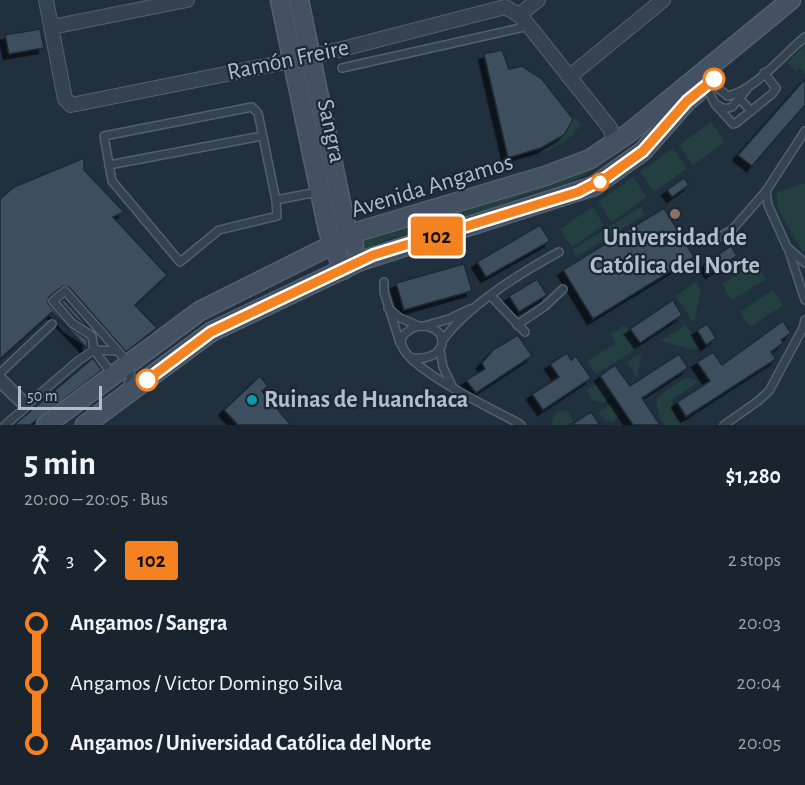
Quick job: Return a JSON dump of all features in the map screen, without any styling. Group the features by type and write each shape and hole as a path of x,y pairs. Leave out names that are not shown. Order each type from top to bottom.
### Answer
{"main road":[{"name":"Sangra","path":"280,0 328,231 343,270"},
{"name":"Sangra","path":"299,0 345,222 360,261"},
{"name":"Avenida Angamos","path":"46,425 113,375 123,357 200,311 360,231 545,176 590,159 615,144 710,69 791,0"},
{"name":"Avenida Angamos","path":"85,425 211,332 360,261 578,192 607,177 643,151 687,101 805,2"},
{"path":"607,177 615,144"}],"street":[{"path":"46,0 52,27 187,0"},
{"path":"519,15 538,0"},
{"path":"569,77 663,0"},
{"path":"505,4 529,26 610,128 615,144"},
{"name":"Ramón Freire","path":"52,27 64,99 68,104 74,104 311,57 505,4"}],"lane":[{"path":"342,68 529,26"},
{"path":"715,104 728,109 805,37"},
{"path":"710,83 715,104 733,124 776,88 764,73"},
{"path":"710,83 728,96 749,87"},
{"path":"740,99 751,111"},
{"path":"252,106 258,113 276,200 277,216 219,230 180,262 112,181 109,165 104,136 252,106"},
{"path":"713,240 732,230 754,207 805,131"},
{"path":"109,165 262,136"},
{"path":"276,200 319,191"},
{"path":"766,191 768,205 787,247 805,300"},
{"path":"754,207 763,200 768,205"},
{"path":"787,247 805,263"},
{"path":"453,388 443,367 440,350 442,341 454,326 480,304 521,273 559,252"},
{"path":"384,282 388,308 406,354 420,368 479,404 521,425"},
{"path":"517,325 545,306 563,290"},
{"path":"113,375 94,350 92,336 72,323 53,301 65,291 123,357 132,375 124,396"},
{"path":"491,296 525,332"},
{"path":"401,345 407,331 449,319 480,304"},
{"path":"388,308 400,318 437,333 442,341"},
{"path":"52,324 0,374 28,404 94,350 123,357"},
{"path":"724,425 769,391 804,325"},
{"path":"412,358 428,358 440,350"},
{"path":"0,384 25,408 5,425"}],"green space":[{"path":"805,45 805,74 799,68 796,72 787,62"},
{"path":"573,116 581,125 564,142 543,152 542,143 567,126"},
{"path":"711,122 725,142 693,165 679,145"},
{"path":"673,148 687,168 654,192 640,172"},
{"path":"604,157 600,165 580,178 516,198 487,212 409,233 364,250 361,249 361,238"},
{"path":"633,177 647,197 612,222 598,202"},
{"path":"805,183 805,250 802,251 778,209 777,192"},
{"path":"592,207 604,225 572,247 560,229"},
{"path":"641,207 645,215 576,257 573,249"},
{"path":"755,263 766,279 732,300 722,284"},
{"path":"696,282 701,289 694,323 676,296"},
{"path":"773,290 783,305 750,327 740,312"},
{"path":"625,325 639,347 596,374 587,361 616,343 611,334"},
{"path":"686,325 700,347 694,350 660,341"},
{"path":"642,353 637,378 627,362"},
{"path":"686,377 699,381 673,399 671,408 677,419 684,422 683,425 665,425 658,411 658,397"},
{"path":"603,379 614,395 603,403 594,401 587,390"},
{"path":"612,404 621,415 613,422 605,420 598,413"},
{"path":"561,410 567,411 574,421 568,425 551,425 553,417"}],"building":[{"path":"40,29 44,48 9,54 5,35"},
{"path":"502,50 509,69 522,66 542,79 573,119 564,135 541,148 508,158 484,54"},
{"path":"805,79 805,105 752,166 738,155"},
{"path":"84,158 84,170 124,212 113,217 167,275 135,305 157,328 126,352 69,287 63,286 49,297 48,303 68,327 87,339 88,347 52,312 0,359 0,199 14,187"},
{"path":"684,178 689,185 672,197 667,190"},
{"path":"664,208 694,257 593,319 563,270"},
{"path":"540,225 550,241 486,277 477,262"},
{"path":"731,246 737,256 711,273 704,264"},
{"path":"464,264 472,291 404,310 396,283"},
{"path":"537,279 547,295 519,312 509,296"},
{"path":"64,299 90,328 76,319 61,302"},
{"path":"673,300 682,315 640,343 630,329"},
{"path":"783,321 791,333 781,340 783,343 771,352 776,359 686,417 677,402 710,381 697,362 713,352 722,365"},
{"path":"707,324 716,338 706,345 697,330"},
{"path":"518,335 532,356 476,393 466,380 485,369 482,363 493,350"},
{"path":"567,353 571,360 576,356 591,378 543,410 532,394 559,377 550,364"},
{"path":"679,354 688,368 642,398 660,425 633,425 600,376 615,365 630,386"},
{"path":"93,358 102,370 30,425 14,425"},
{"name":"Ruinas de Huanchaca","path":"260,376 268,386 262,391 291,425 238,425 224,410"},
{"path":"591,412 600,425 571,425"}],"bus line":[{"name":"102","path":"147,380 211,332 373,255 594,186 643,151 687,101 714,79"}],"place":[{"name":"Universidad de Católica del Norte","path":"675,214"},
{"name":"Ruinas de Huanchaca","path":"252,400"}]}
